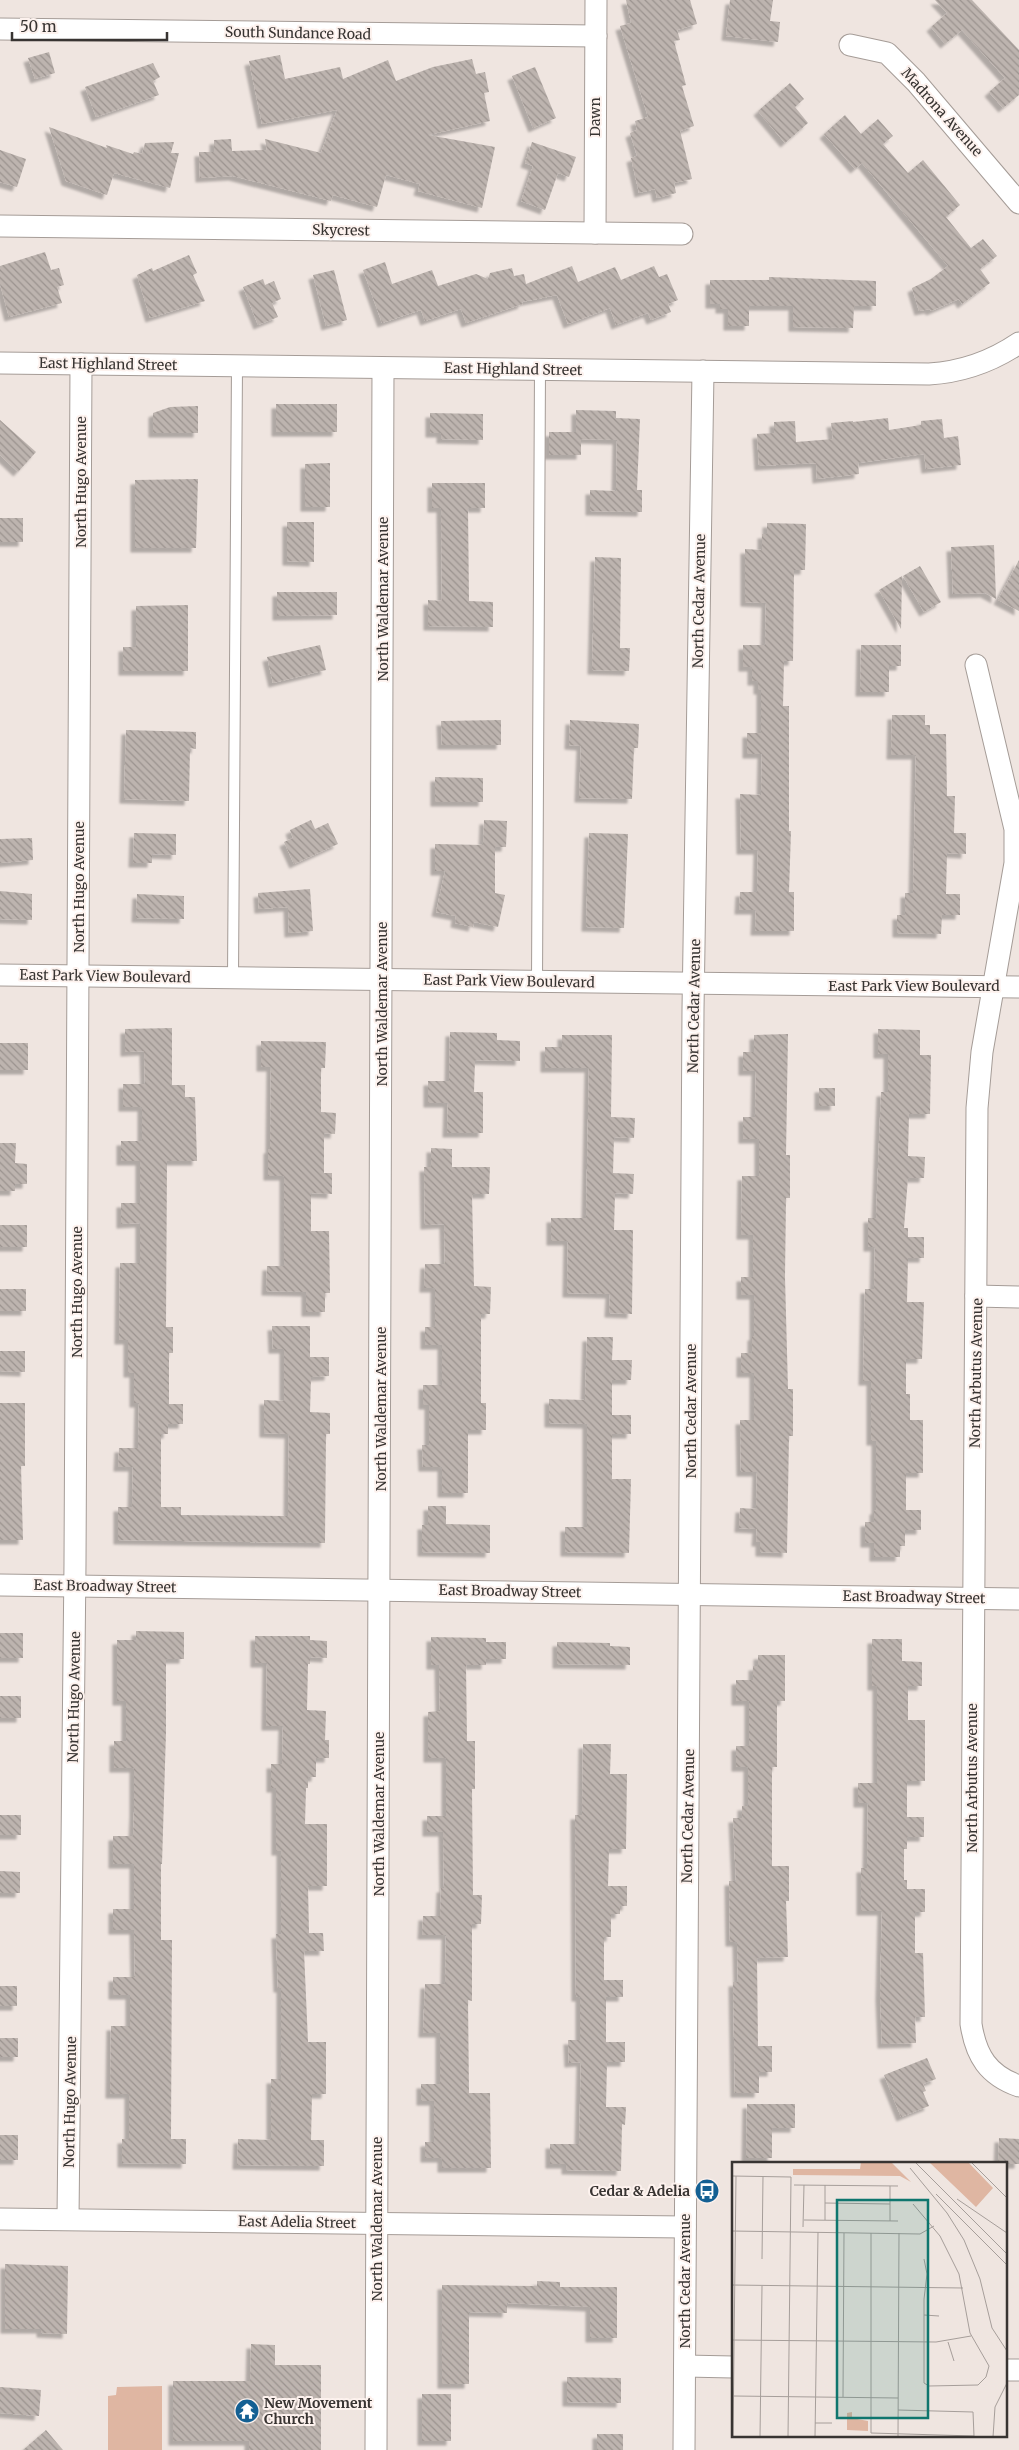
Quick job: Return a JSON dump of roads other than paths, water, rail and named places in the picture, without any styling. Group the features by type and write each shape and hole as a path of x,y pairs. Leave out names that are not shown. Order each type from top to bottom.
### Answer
{"street":[{"name":"Dawn","path":"595,233 596,0"},
{"name":"South Sundance Road","path":"0,29 596,36"},
{"name":"Madrona Avenue","path":"850,45 887,53 916,82 1019,203"},
{"name":"Skycrest","path":"0,226 682,234"},
{"name":"East Highland Street","path":"0,363 929,374 954,372 982,363 1019,343"},
{"name":"North Hugo Avenue","path":"68,2219 75,1586 81,364"},
{"name":"North Waldemar Avenue","path":"376,2450 383,368"},
{"name":"North Cedar Avenue","path":"684,2450 694,984 703,371"},
{"name":"North Arbutus Avenue","path":"976,665 1016,829 1015,863 982,1052 978,1108 971,2024 978,2054 1010,2083"},
{"name":"East Park View Boulevard","path":"0,975 1019,987"},
{"path":"976,1296 1019,1297"},
{"name":"East Broadway Street","path":"0,1585 1019,1599"},
{"name":"East Adelia Street","path":"0,2218 685,2227"},
{"path":"685,2366 732,2367"},
{"path":"1006,2370 1019,2370"}],"lane":[{"path":"233,978 237,366"},
{"path":"537,982 540,369"}],"place":[{"name":"Cedar & Adelia","path":"707,2191"},
{"name":"New Movement Church","path":"247,2411"}]}
